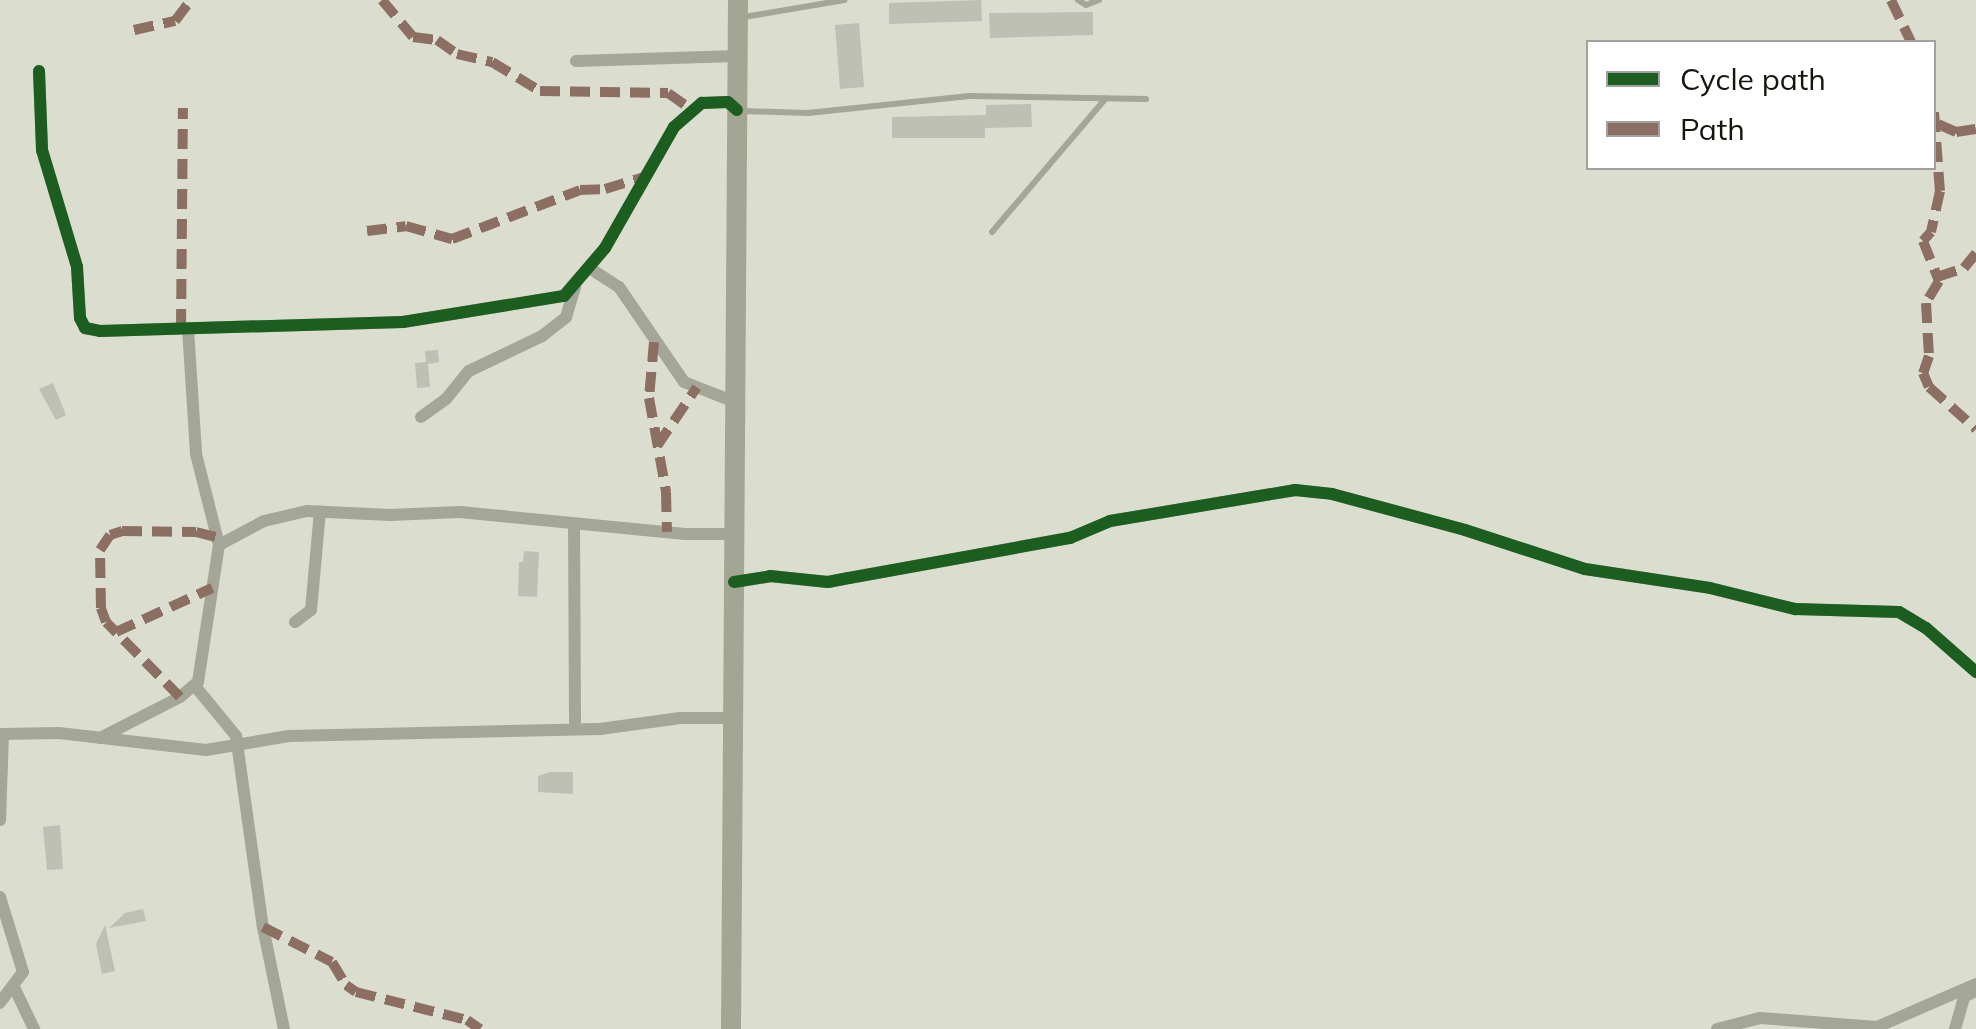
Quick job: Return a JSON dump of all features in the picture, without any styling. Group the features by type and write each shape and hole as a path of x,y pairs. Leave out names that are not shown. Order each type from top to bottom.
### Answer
{"main road":[{"path":"731,1029 738,9"}],"street":[{"path":"576,61 737,56"},
{"path":"39,71 42,150 76,267 82,324 100,331 403,322 548,300 575,287"},
{"path":"421,417 446,399 469,370 542,336 566,317 575,287 591,268 674,127 702,103 728,102 737,111"},
{"path":"591,268 619,287 684,382 735,402"},
{"path":"100,738 194,686 200,676 218,546 196,454 188,329"},
{"path":"734,582 770,576 828,582 1070,538 1102,523 1296,490 1332,494 1447,525 1585,570 1710,588 1794,609 1899,612 1926,628 1976,672"},
{"path":"218,546 264,520 291,512 320,511 390,516 460,512 685,534 734,534"},
{"path":"296,622 311,610 320,511"},
{"path":"574,524 575,727"},
{"path":"194,686 229,726 238,744 263,927 284,1029"},
{"path":"0,820 2,734 59,733 206,750 289,736 733,718"},
{"path":"0,897 22,972 0,1003"},
{"path":"14,987 34,1029"},
{"path":"1716,1029 1760,1018 1876,1026 1976,987"},
{"path":"1955,1029 1964,997 1976,987"}],"lane":[{"path":"738,9 845,0"},
{"path":"1078,0 1086,5 1099,0"},
{"path":"737,111 808,112 969,96 1146,99"},
{"path":"992,232 1105,98"}],"building":[{"path":"981,0 982,21 889,24 889,3"},
{"path":"1093,12 1093,35 990,38 989,13"},
{"path":"859,23 864,87 840,89 835,25"},
{"path":"1031,104 1032,127 985,128 985,138 892,138 892,117 986,115 986,105"},
{"path":"438,350 439,362 428,364 430,387 417,388 415,363 426,362 425,351"},
{"path":"53,383 66,415 56,420 39,389"},
{"path":"524,551 539,552 537,597 518,596 519,562 523,562"},
{"path":"573,772 573,794 538,792 538,776"},
{"path":"60,825 63,869 47,870 43,827"},
{"path":"143,909 146,921 109,928 125,913"},
{"path":"105,925 115,971 102,974 96,944"}],"marked path":[{"path":"134,30 175,21 191,0"},
{"path":"382,0 413,37 437,40 457,54 492,62 540,91 668,93 691,109"},
{"path":"1891,0 1910,40"},
{"path":"181,329 183,108"},
{"path":"1938,124 1956,132 1976,129"},
{"path":"1936,138 1940,191 1931,232 1923,241 1939,281 1926,303 1929,356 1923,373 1929,387 1976,429"},
{"path":"367,231 406,226 452,239 580,190 605,189 644,177"},
{"path":"1937,277 1964,268 1976,253"},
{"path":"654,342 649,398 666,492 667,532"},
{"path":"657,446 697,387"},
{"path":"180,697 106,622 101,608 100,550 110,535 122,531 196,532 216,537"},
{"path":"116,632 212,588"},
{"path":"263,927 332,962 346,985 356,992 467,1020 480,1029"}],"cycle path":[{"path":"39,71 42,150 77,267 80,318 85,328 100,331 403,322 564,296 605,248 674,127 702,103 728,102 737,110"},
{"path":"734,582 770,576 828,582 1070,538 1110,521 1295,490 1332,494 1465,530 1585,569 1710,588 1795,609 1899,612 1926,628 1976,672"}]}
